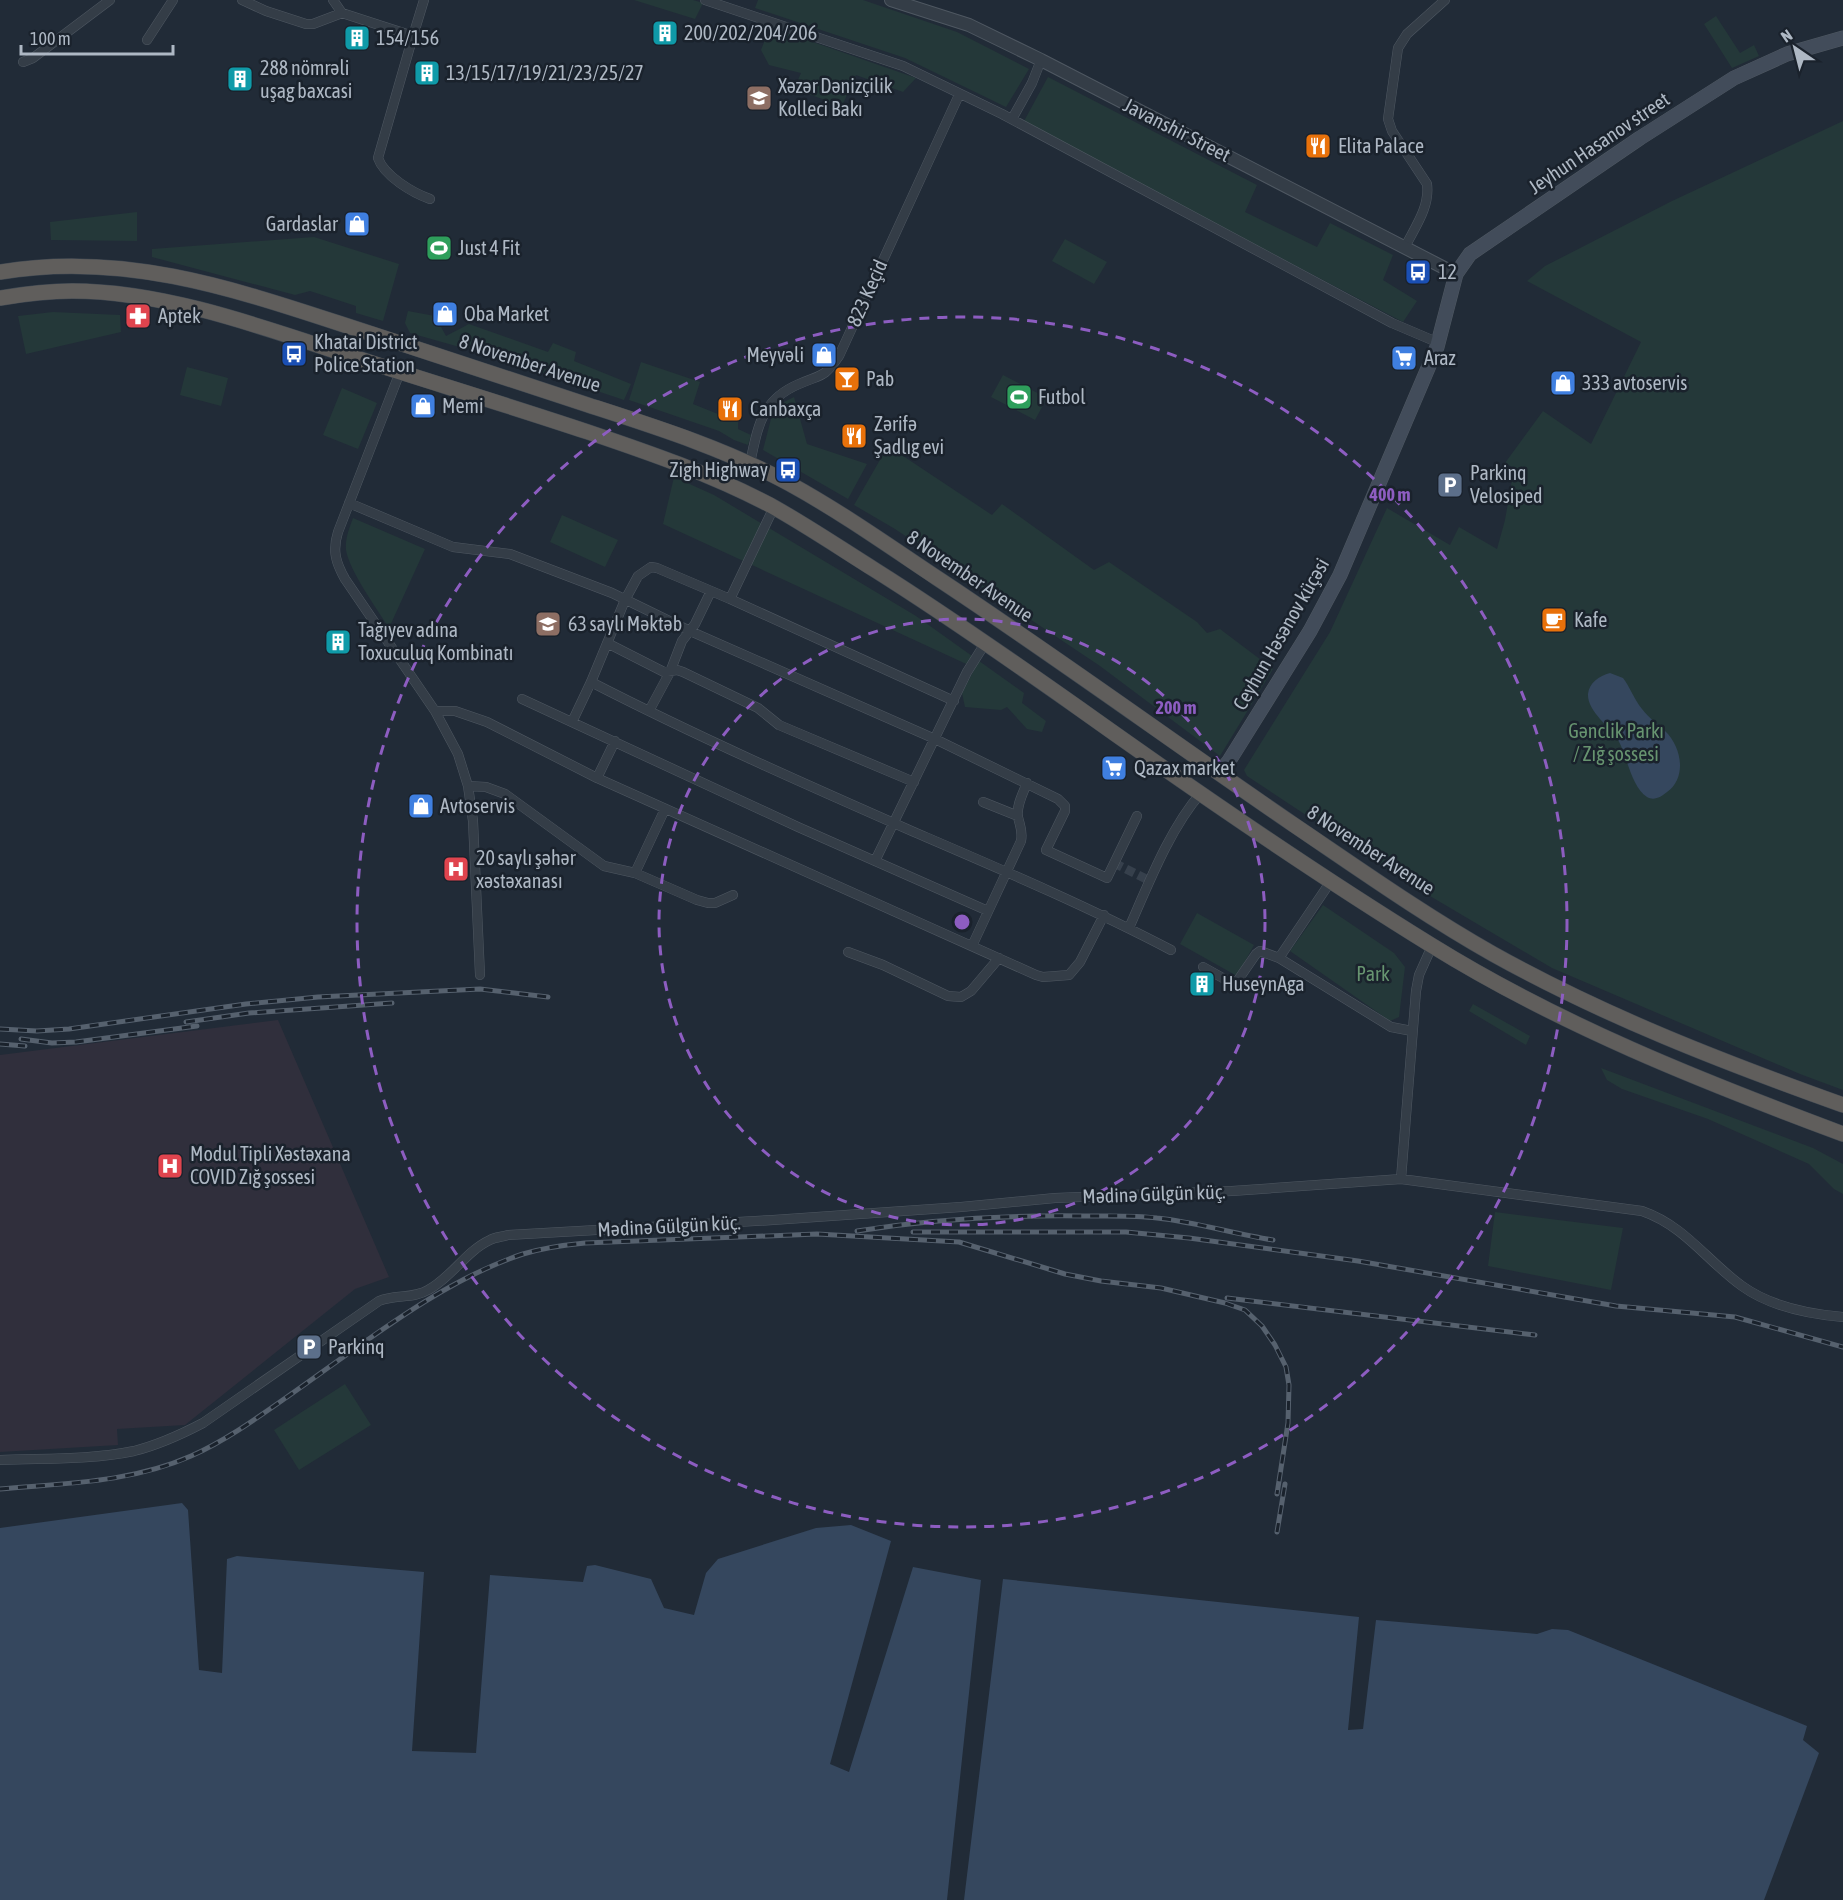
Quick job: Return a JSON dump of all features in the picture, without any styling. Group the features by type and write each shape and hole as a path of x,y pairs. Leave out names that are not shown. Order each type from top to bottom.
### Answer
{"highway":[{"name":"8 November Avenue","path":"0,272 58,265 102,266 135,269 201,282 399,343 647,424 750,463 789,483 854,523 989,613 1346,861 1445,924 1538,978 1614,1015 1765,1077 1843,1105"},
{"path":"0,298 70,291 127,295 198,310 251,324 694,469 774,507 819,534 986,642 1201,793 1432,946 1524,998 1602,1038 1843,1134"},
{"path":"1201,793 1219,773"}],"main road":[{"name":"Jeyhun Hasanov street","path":"1438,344 1456,274 1470,254 1492,237 1713,91 1768,61 1803,48 1843,38"},
{"name":"Ceyhun Həsənov küçəsi","path":"1219,773 1290,664 1329,598 1438,344"}],"street":[{"path":"23,62 33,58 110,0"},
{"path":"147,39 173,0"},
{"path":"242,0 259,3 266,11 306,24 314,24 342,13"},
{"path":"333,0 342,13 413,36"},
{"path":"424,0 378,158 384,168 411,192 430,199"},
{"path":"705,0 903,66 1012,119 1392,323 1438,344"},
{"name":"Javanshir Street","path":"891,0 969,25 1456,274"},
{"path":"1405,248 1426,205 1428,194 1427,184 1389,124 1398,48 1407,34 1445,0"},
{"path":"1012,119 1032,84 1041,60"},
{"name":"823 Keçid","path":"750,463 759,423 771,402 796,385 823,376 839,356 959,94"},
{"path":"400,372 349,503 335,543 335,557 339,568 435,711 458,754 468,786 473,821 480,975"},
{"path":"349,503 453,547 510,554 626,600 690,631 935,739 1027,783 1058,799 1065,806 1065,811 1046,850 1107,878 1137,816"},
{"path":"730,598 774,507"},
{"path":"572,722 638,576 651,567 730,598 954,700"},
{"path":"649,711 670,672 682,641 695,624 711,591"},
{"path":"875,861 967,672 986,642"},
{"path":"607,643 663,672 683,672 758,708 779,725 914,782"},
{"path":"591,682 649,711 894,823 1104,915 1171,950"},
{"path":"522,699 787,822 988,911"},
{"path":"435,711 469,714 597,778 1043,977 1069,975 1080,962 1104,915"},
{"path":"597,778 615,741"},
{"path":"972,946 1023,832 1018,808 1027,783"},
{"path":"468,786 493,788 505,794 594,861 608,868 635,873 708,903 715,903 733,895"},
{"path":"1130,928 1150,881 1179,824 1201,793"},
{"path":"983,802 1018,816"},
{"path":"635,873 665,808"},
{"path":"1279,958 1331,881"},
{"path":"1401,1179 1412,1031 1419,975 1432,946"},
{"path":"1203,968 1230,982 1235,982 1239,980 1260,951 1279,958 1390,1027 1412,1031"},
{"path":"848,952 883,965 948,996 961,997 972,991 999,958"},
{"name":"Mədinə Gülgün küç.","path":"0,1460 106,1455 136,1450 186,1432 211,1418 379,1301 403,1295 417,1295 430,1289 483,1244 508,1235 808,1218 1055,1198 1232,1191 1401,1179 1642,1211 1662,1218 1680,1231 1742,1286 1760,1297 1796,1310 1843,1317"}],"shaded area":[{"name":"Modul Tipli Xəstəxana COVID Zığ şossesi","path":"278,1020 389,1277 355,1289 185,1425 117,1429 118,1445 0,1452 0,1055"}],"green space":[{"path":"634,0 693,0 703,3 695,19"},
{"path":"758,0 863,0 957,32 1029,69 1006,107 905,58 755,8"},
{"path":"1716,16 1740,53 1754,45 1759,56 1732,68 1704,24"},
{"path":"770,27 916,78 903,92 856,75 842,106 794,89 801,73 769,65 761,50"},
{"path":"1048,77 1257,185 1245,212 1317,247 1330,223 1393,255 1383,280 1417,301 1403,322 1023,123"},
{"name":"Gənclik Parkı / Zığ şossesi","path":"1843,121 1843,1090 1800,1074 1552,968 1413,886 1247,776 1244,770 1330,632 1387,508 1450,545 1459,527 1497,549 1505,520 1514,468 1505,463 1543,411 1591,444 1641,342 1527,281 1545,266 1672,201"},
{"path":"137,212 137,241 51,240 50,222"},
{"path":"314,237 399,264 383,321 356,313 356,306 310,291 295,295 152,257 152,249"},
{"path":"1065,239 1107,262 1094,284 1052,261"},
{"path":"408,311 435,316 446,336 469,324 548,352 553,343 576,352 574,361 631,384 624,400 474,350 410,333 405,323"},
{"path":"53,312 120,315 121,332 26,354 18,316"},
{"path":"641,362 700,382 693,404 738,422 738,429 751,435 748,445 719,431 629,400"},
{"path":"187,367 228,378 221,406 180,395"},
{"name":"Futbol","path":"1003,375 1047,398 1035,420 991,397"},
{"path":"342,388 377,403 358,449 323,435"},
{"path":"794,397 807,444 867,464 848,499 763,450 774,407"},
{"path":"888,446 992,515 1002,504 1094,570 1109,562 1197,622 1207,633 1220,629 1273,669 1220,756 1100,666 895,529 854,505"},
{"path":"674,477 714,495 916,616 1024,693 1022,703 1046,721 1042,732 1027,729 1007,707 1001,710 965,707 962,693 975,668 663,524"},
{"path":"562,515 618,540 605,567 550,542"},
{"path":"353,518 425,549 389,628 364,589 348,558 346,542"},
{"name":"Park","path":"1323,905 1394,953 1405,967 1399,1017 1390,1021 1290,951"},
{"path":"1197,913 1254,945 1237,976 1180,944"},
{"path":"1473,1004 1530,1036 1526,1045 1469,1011"},
{"path":"1601,1068 1813,1148 1843,1164 1843,1194 1834,1189 1809,1164 1708,1119 1622,1089 1607,1080"},
{"path":"1495,1212 1623,1228 1611,1290 1488,1266"},
{"path":"345,1384 371,1425 299,1470 274,1430"}],"water":[{"path":"1610,673 1623,678 1642,709 1665,731 1675,745 1680,762 1678,779 1665,794 1657,798 1647,797 1637,786 1618,740 1591,707 1588,694 1592,683"},
{"path":"182,1503 188,1510 199,1670 222,1673 227,1559 237,1556 424,1572 412,1751 476,1753 490,1575 583,1582 587,1566 595,1565 651,1579 664,1608 694,1615 706,1573 718,1559 816,1528 851,1525 891,1541 830,1764 849,1772 913,1567 981,1580 947,1900 0,1900 0,1528"},
{"path":"1003,1579 1359,1617 1348,1730 1363,1729 1376,1620 1537,1634 1552,1629 1568,1630 1807,1726 1803,1740 1819,1753 1764,1900 964,1900"}],"tunnel":[{"path":"1114,863 1150,881"}],"railway":[{"path":"0,1029 37,1031 69,1029 246,1004 318,997 480,989 548,997"},
{"path":"186,1022 249,1013 392,1003"},
{"path":"21,1039 52,1043 76,1042 197,1026"},
{"path":"0,1044 25,1046"},
{"path":"857,1231 913,1223 970,1219 1027,1216 1130,1216 1172,1220 1273,1240"},
{"path":"913,1232 1126,1232 1189,1238 1358,1261 1616,1306 1735,1317 1843,1347"},
{"path":"0,1489 121,1477 145,1472 191,1456 252,1421 371,1337 431,1298 492,1266 523,1254 585,1243 817,1234 959,1242 1065,1274 1161,1288 1245,1310 1262,1326 1286,1367 1289,1385 1288,1423 1277,1494"},
{"path":"1227,1298 1535,1335"},
{"path":"1277,1532 1285,1484"}],"place":[{"name":"200/202/204/206","path":"665,33"},
{"name":"154/156","path":"357,38"},
{"name":"13/15/17/19/21/23/25/27","path":"427,73"},
{"name":"288 nömrəli uşag baxcasi","path":"240,79"},
{"name":"Xəzər Dənizçilik Kolleci Bakı","path":"759,98"},
{"name":"Elita Palace","path":"1318,146"},
{"name":"Gardaslar","path":"357,224"},
{"name":"Just 4 Fit","path":"439,248"},
{"name":"12","path":"1418,272"},
{"name":"Oba Market","path":"445,314"},
{"name":"Aptek","path":"138,316"},
{"name":"Khatai District Police Station","path":"294,354"},
{"name":"Meyvəli","path":"824,355"},
{"name":"Araz","path":"1404,358"},
{"name":"Pab","path":"847,379"},
{"name":"333 avtoservis","path":"1563,383"},
{"name":"Futbol","path":"1019,397"},
{"name":"Memi","path":"423,406"},
{"name":"Canbaxça","path":"730,409"},
{"name":"Zərifə Şadlıg evi","path":"854,436"},
{"name":"Zigh Highway","path":"788,470"},
{"name":"Parkinq Velosiped","path":"1450,485"},
{"name":"Kafe","path":"1554,620"},
{"name":"63 saylı Məktəb","path":"548,624"},
{"name":"Tağıyev adına Toxuculuq Kombinatı","path":"338,642"},
{"name":"Qazax market","path":"1114,768"},
{"name":"Avtoservis","path":"421,806"},
{"name":"20 saylı şəhər xəstəxanası","path":"456,869"},
{"name":"HuseynAga","path":"1202,984"},
{"name":"Modul Tipli Xəstəxana COVID Zığ şossesi","path":"170,1166"},
{"name":"Parkinq","path":"309,1347"}]}
